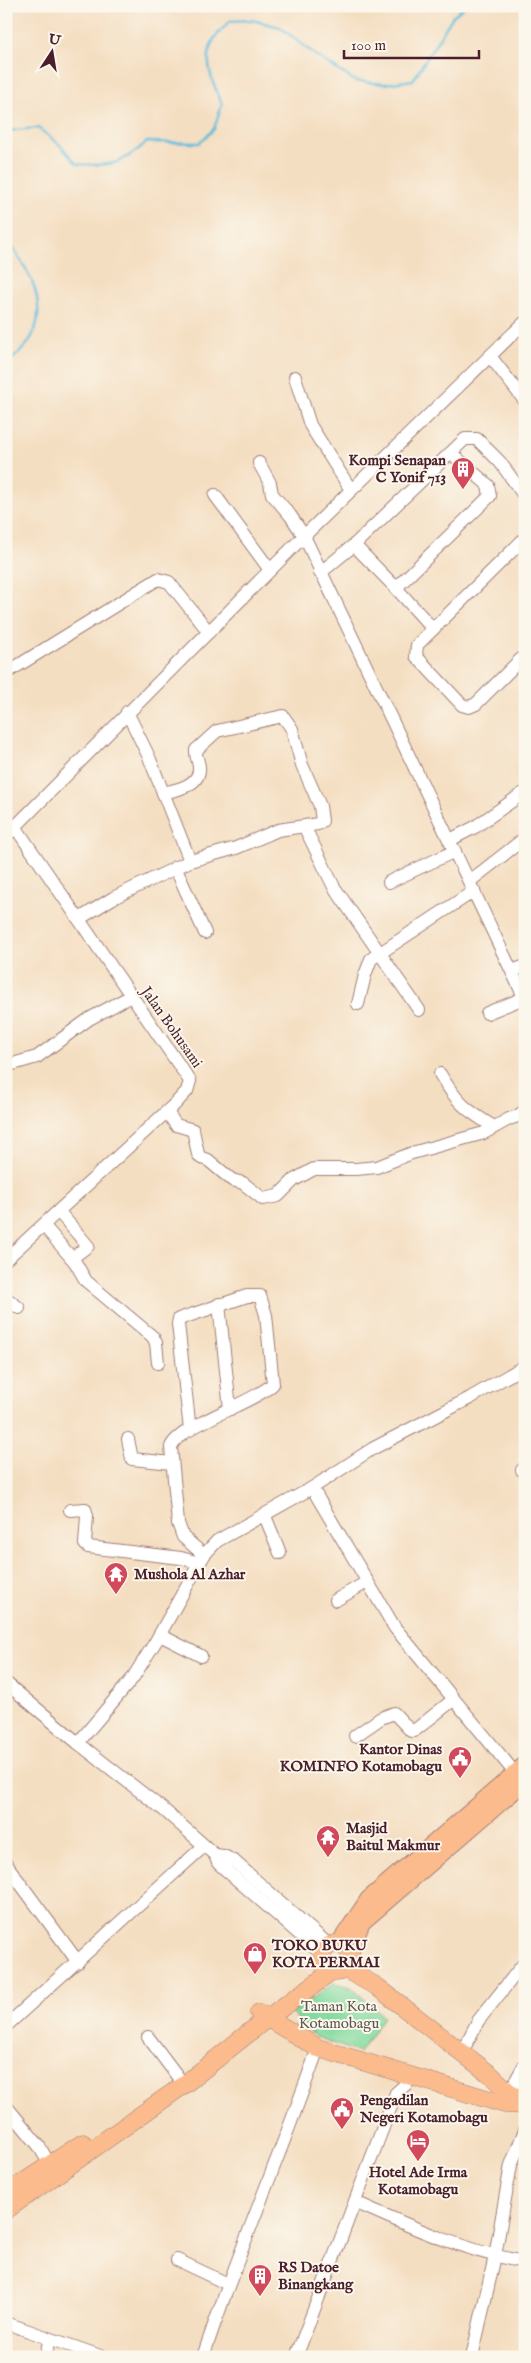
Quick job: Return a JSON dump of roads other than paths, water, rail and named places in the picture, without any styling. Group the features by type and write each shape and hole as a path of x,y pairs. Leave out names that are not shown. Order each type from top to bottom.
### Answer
{"highway":[{"path":"6,2194 178,2077 262,2016 335,1958 376,1986 461,2054 492,2076 518,2100"},
{"path":"262,2016 318,2048 504,2104 518,2100"},
{"path":"6,2210 184,2084 262,2016"},
{"path":"478,2095 492,2076"}],"main road":[{"path":"335,1958 368,1898 521,1773"}],"street":[{"path":"11,832 127,712 304,536 525,322"},
{"path":"490,356 525,401"},
{"path":"295,377 310,425 351,490"},
{"path":"320,573 354,546 452,454 465,439 477,439 500,462 525,497"},
{"path":"396,588 490,496 488,485 452,454"},
{"path":"259,463 270,483 272,494 290,515 304,536 524,998 487,1013"},
{"path":"215,495 270,570"},
{"path":"525,538 417,645 416,656 462,705 469,707 476,704 525,655"},
{"path":"354,546 433,629"},
{"path":"6,673 158,579 169,582 209,632"},
{"path":"127,712 163,793 190,861"},
{"path":"79,919 113,898 175,867 236,848 278,830 320,824 322,815 302,765 292,729 283,716 217,731 196,750 196,757 200,767 197,778 188,785 163,793"},
{"path":"389,882 452,846 475,827 522,794"},
{"path":"304,826 334,887 419,1010"},
{"name":"Jalan Bohusami","path":"6,1259 168,1112 187,1091 190,1081 79,919 11,832"},
{"path":"358,1004 368,966 372,959 472,886 525,838"},
{"path":"175,867 205,933"},
{"path":"512,971 525,966"},
{"path":"6,1066 37,1057 89,1019 131,996"},
{"path":"440,1074 454,1098 473,1114 494,1127"},
{"path":"168,1112 176,1125 193,1130 198,1154 202,1158 208,1160 232,1180 243,1183 263,1199 278,1196 294,1180 314,1169 377,1167 412,1153 476,1136 518,1116 525,1110"},
{"path":"59,1212 88,1246 72,1258"},
{"path":"44,1226 72,1258 86,1280 153,1337 156,1343 158,1363"},
{"path":"190,1430 178,1324 183,1316 247,1296 260,1296 266,1315 274,1379 271,1387 190,1430 172,1443 176,1515 183,1537 202,1559"},
{"path":"6,1298 19,1308"},
{"path":"220,1304 230,1409"},
{"path":"78,1743 132,1679 160,1634 202,1559 218,1541 312,1488 372,1449 470,1398 525,1366"},
{"path":"128,1439 132,1459 172,1463"},
{"path":"312,1488 395,1628 453,1700 521,1773"},
{"path":"70,1510 85,1509 88,1516 85,1544 88,1547 202,1559"},
{"path":"265,1516 280,1553"},
{"path":"336,1600 367,1582"},
{"path":"160,1634 201,1656"},
{"path":"6,1683 78,1743 164,1810 215,1855 218,1863 335,1958"},
{"path":"355,1736 381,1718 394,1713 414,1732 453,1700"},
{"path":"6,2026 204,1846"},
{"path":"8,1869 78,1962"},
{"path":"461,2054 478,2021 525,1962"},
{"path":"148,2037 178,2077"},
{"path":"203,2357 228,2284 260,2207 318,2048"},
{"path":"518,2100 525,2064"},
{"path":"392,2071 396,2093"},
{"path":"296,2357 396,2093 413,2078"},
{"path":"6,2106 39,2146 50,2165"},
{"path":"472,2357 495,2256 511,2165 525,2130"},
{"path":"355,2202 439,2237 495,2256 525,2262"},
{"path":"178,2260 228,2284"},
{"path":"6,2322 103,2357"},
{"path":"45,2357 50,2339"}],"waterway":[{"path":"6,131 38,128 59,144 77,164 99,165 115,163 129,156 147,142 199,143 214,129 222,104 212,80 209,55 217,34 230,21 252,20 280,27 318,57 355,81 385,84 413,80 453,16 465,6"},
{"path":"6,240 23,263 35,289 38,302 35,330 28,343 6,365"}],"place":[{"name":"Kompi Senapan C Yonif 713","path":"463,490"},
{"name":"Mushola Al Azhar","path":"116,1595"},
{"name":"Kantor Dinas KOMINFO Kotamobagu","path":"460,1779"},
{"name":"Masjid Baitul Makmur","path":"328,1858"},
{"name":"TOKO BUKU KOTA PERMAI","path":"255,1975"},
{"name":"Pengadilan Negeri Kotamobagu","path":"342,2130"},
{"name":"Hotel Ade Irma Kotamobagu","path":"418,2162"},
{"name":"RS Datoe Binangkang","path":"260,2297"}],"park label":[{"name":"Taman Kota Kotamobagu","path":"339,2014"}]}
